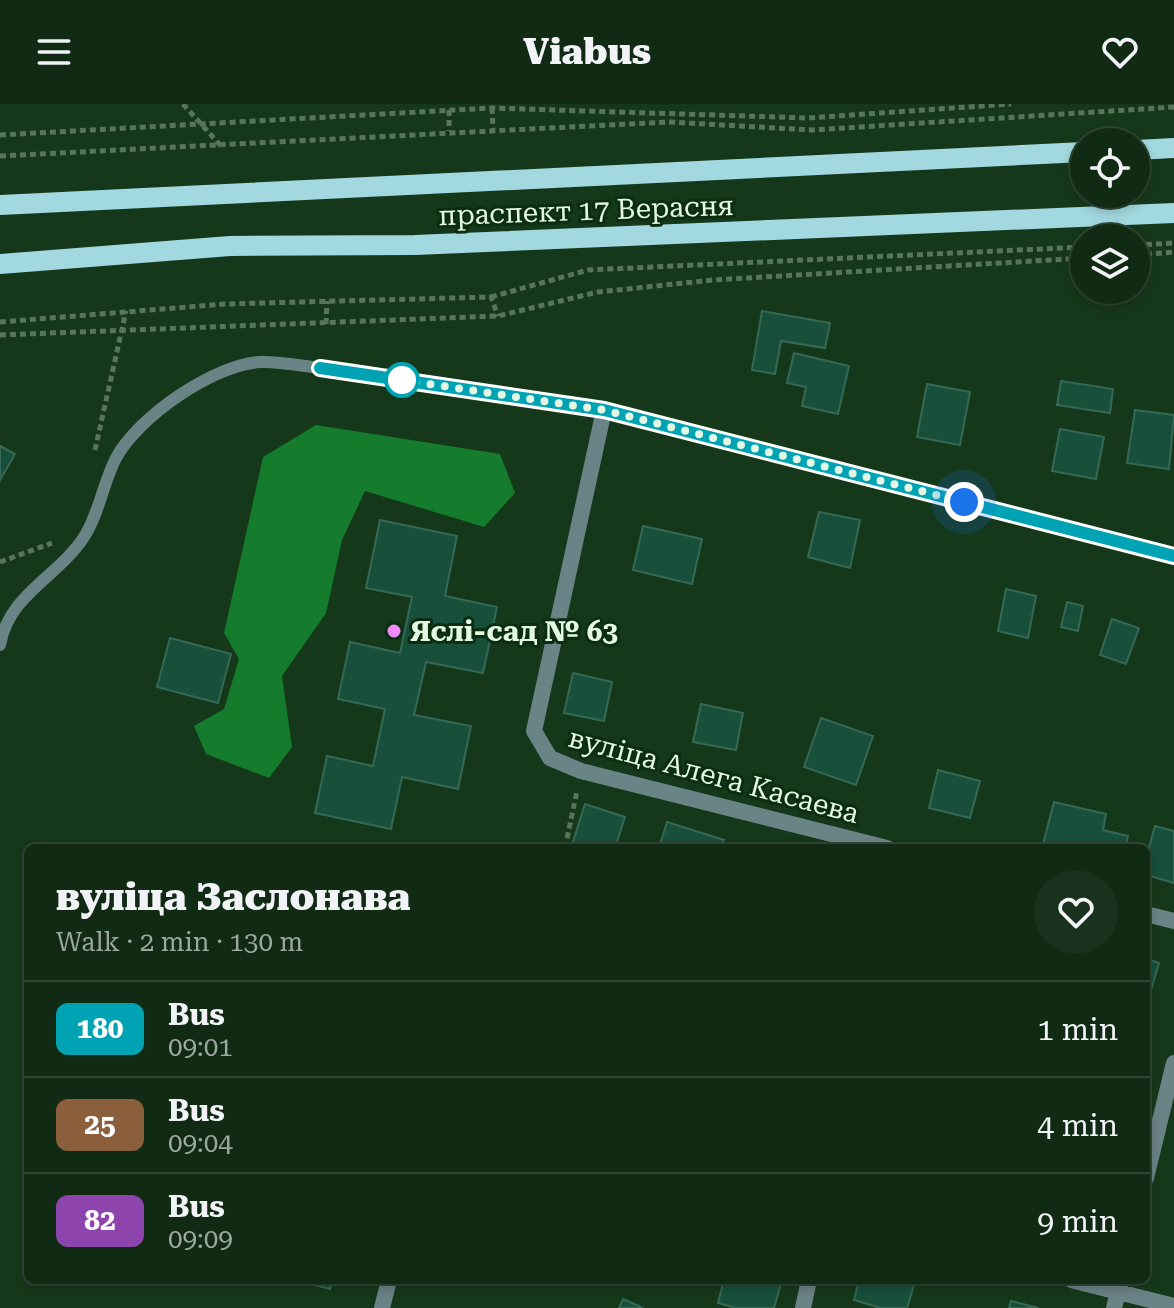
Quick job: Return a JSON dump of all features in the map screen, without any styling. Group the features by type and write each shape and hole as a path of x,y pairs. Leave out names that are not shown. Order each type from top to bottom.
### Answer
{"main road":[{"path":"1150,149 1174,148"},
{"name":"праспект 17 Верасня","path":"0,205 1070,153"},
{"name":"праспект 17 Верасня","path":"0,264 230,246 415,245 1174,213"}],"street":[{"path":"320,368 604,410 1174,556"},
{"name":"вуліца Алега Касаева","path":"604,410 534,731 550,758 581,771 871,844"},
{"path":"1150,915 1174,921"},
{"path":"1150,1162 1174,1063"},
{"path":"382,1308 388,1284"},
{"path":"803,1308 808,1284"},
{"path":"1085,1284 1174,1306"}],"lane":[{"path":"0,645 4,624 21,598 85,537 117,456 147,420 205,379 258,362 320,368"}],"path":[{"path":"183,104 222,147"},
{"path":"0,135 492,108 808,118 1011,104"},
{"path":"0,156 669,122 812,130 1174,107"},
{"path":"492,108 493,129"},
{"path":"449,110 449,131"},
{"path":"1150,244 1174,243"},
{"path":"0,322 126,311 491,297 588,270 1070,248"},
{"path":"1150,254 1174,252"},
{"path":"0,335 498,316 598,292 699,281 1070,259"},
{"path":"491,297 498,316"},
{"path":"326,324 327,301"},
{"path":"93,459 125,328 126,311"},
{"path":"0,562 60,540 85,537"},
{"path":"566,844 581,771"}],"green space":[{"path":"316,425 500,454 515,493 484,527 365,491 342,540 326,613 282,676 292,747 269,778 206,754 194,726 224,709 239,659 224,633 263,457"}],"building":[{"path":"762,311 830,323 825,348 781,341 775,374 752,370"},
{"path":"794,353 849,366 838,414 802,406 806,387 787,383"},
{"path":"1061,381 1113,389 1110,413 1057,405"},
{"path":"927,384 970,392 960,445 917,437"},
{"path":"1135,410 1174,415 1169,469 1127,463"},
{"path":"1060,429 1104,437 1096,479 1052,471"},
{"path":"0,446 15,454 0,480"},
{"path":"819,512 860,520 850,568 808,557"},
{"path":"380,520 457,536 445,596 497,607 483,673 426,662 414,715 471,726 458,789 402,777 391,829 315,813 327,756 373,766 385,709 338,699 350,642 400,653 412,597 366,588"},
{"path":"643,526 702,539 692,584 633,570"},
{"path":"1006,589 1036,596 1028,638 998,631"},
{"path":"1067,602 1083,606 1078,631 1061,627"},
{"path":"1112,619 1139,628 1126,664 1100,655"},
{"path":"170,638 231,654 218,703 157,687"},
{"path":"573,673 612,682 604,721 564,713"},
{"path":"701,704 743,713 736,750 693,742"},
{"path":"821,718 873,736 856,785 804,767"},
{"path":"938,770 980,781 970,818 929,808"},
{"path":"1054,802 1106,814 1103,830 1128,836 1126,844 1043,844"},
{"path":"585,804 625,817 616,844 572,844"},
{"path":"667,822 724,840 722,844 660,844"},
{"path":"1155,826 1174,831 1174,883 1150,876 1150,844"},
{"path":"1150,960 1159,963 1150,993"},
{"path":"311,1284 331,1284 330,1289"},
{"path":"723,1284 781,1284 774,1308 736,1308 718,1303"},
{"path":"858,1284 914,1284 907,1308 881,1308 854,1300"},
{"path":"623,1299 643,1308 619,1308"},
{"path":"1011,1301 1039,1308 1009,1308"}],"bus line":[{"name":"180","path":"320,368 604,410 1174,556"}],"place":[{"name":"Яслі-сад № 63","path":"394,631"}],"route":[{"path":"402,380 604,410 964,502"}]}
